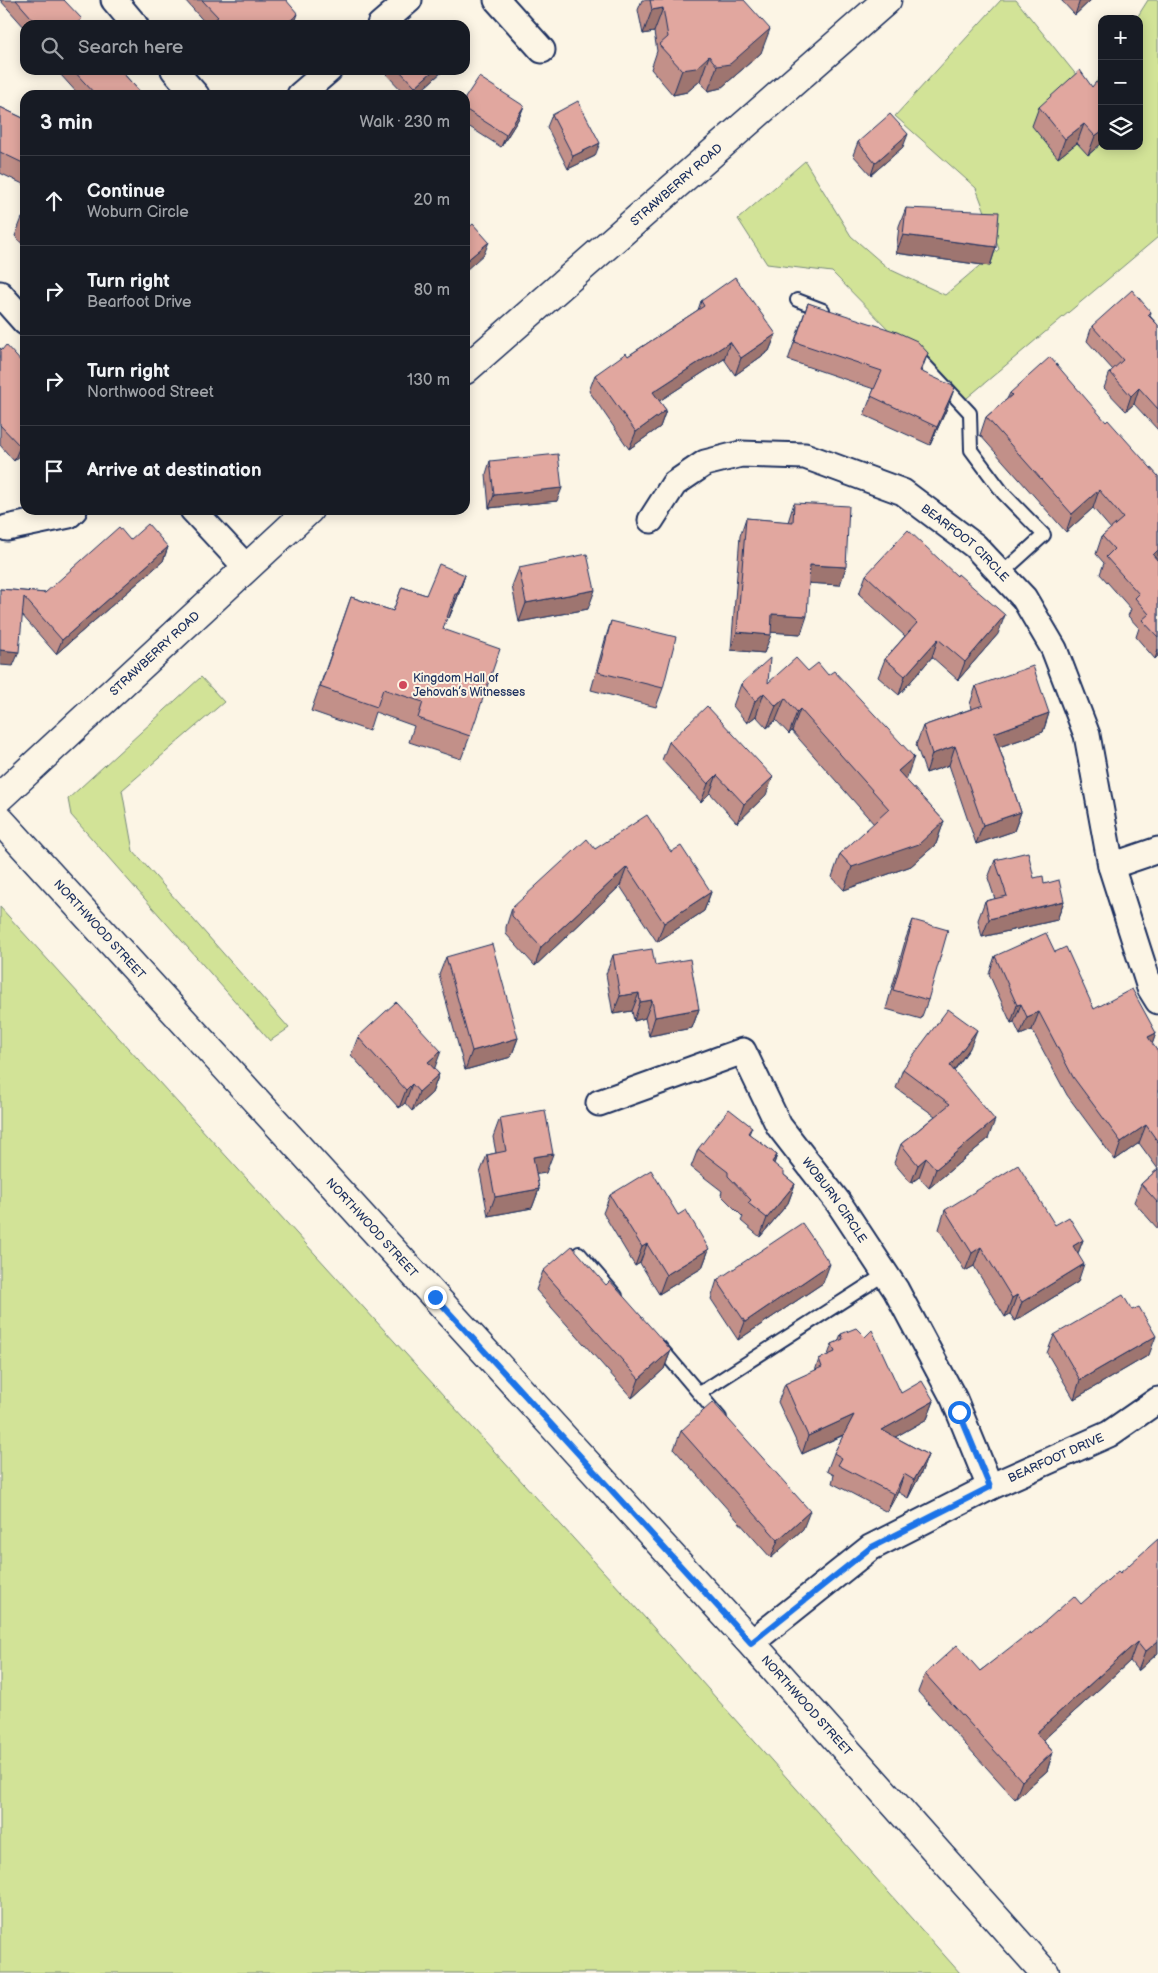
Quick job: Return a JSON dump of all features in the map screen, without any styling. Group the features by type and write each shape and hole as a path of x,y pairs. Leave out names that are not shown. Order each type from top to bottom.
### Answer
{"street":[{"path":"114,0 131,20"},
{"path":"386,20 409,0"},
{"path":"497,0 542,50"},
{"name":"STRAWBERRY ROAD","path":"470,366 887,0"},
{"path":"178,75 192,90"},
{"path":"306,90 323,75"},
{"path":"0,294 20,316"},
{"name":"BEARFOOT CIRCLE","path":"650,520 674,484 705,463 741,454 805,456 902,492 975,546 1024,598 1054,649 1086,735 1111,866"},
{"path":"7,528 69,515"},
{"path":"198,515 246,567"},
{"name":"STRAWBERRY ROAD","path":"0,797 303,515"},
{"name":"NORTHWOOD STREET","path":"0,820 751,1643 1045,1973"},
{"path":"1158,850 1111,866 1150,988 1158,1002"},
{"name":"WOBURN CIRCLE","path":"599,1103 743,1052 780,1126 838,1202 896,1290 954,1399 990,1487"},
{"name":"BEARFOOT DRIVE","path":"751,1643 870,1548 990,1487 1109,1434 1158,1400"}],"lane":[{"path":"797,300 832,314"},
{"path":"903,345 911,349 970,413 970,450 1003,493 1044,535 1001,574"},
{"path":"578,1253 623,1305"},
{"path":"700,1393 885,1274"},
{"path":"649,1334 731,1430"}],"green space":[{"path":"1001,0 1016,0 1090,92 1098,79 1098,150 1143,150 1143,15 1139,15 1148,0 1158,0 1158,237 961,403 832,272 767,264 738,219 805,161 851,236 889,269 945,295 999,249 976,188 895,116"},
{"path":"201,677 224,702 122,790 133,851 289,1028 270,1041 71,815 68,799"},
{"path":"0,907 622,1592 960,1973 0,1973"}],"building":[{"path":"16,0 64,0 82,19 81,20 34,20"},
{"path":"202,0 286,0 298,14 291,20 214,20 218,17"},
{"path":"650,0 744,0 770,29 730,64 717,66 709,56 696,68 682,70 659,45 668,37 663,8 652,10"},
{"path":"1080,70 1092,87 1096,82 1098,84 1098,134 1095,136 1084,124 1065,139 1039,107"},
{"path":"78,75 125,75 138,90 91,90"},
{"path":"404,75 428,75 415,87"},
{"path":"479,77 524,106 506,135 470,112 470,90"},
{"path":"578,101 600,143 573,156 552,115"},
{"path":"0,107 20,117 20,162 0,152"},
{"path":"890,114 908,134 875,163 858,142"},
{"path":"906,208 999,212 996,247 903,235"},
{"path":"473,224 489,242 470,258 470,227"},
{"path":"735,277 776,334 741,358 730,342 653,392 666,410 636,432 595,375 626,353 628,356 704,306 701,301"},
{"path":"1132,290 1151,312 1148,315 1158,325 1158,409 1139,388 1131,396 1110,372 1123,360 1092,326"},
{"path":"808,303 897,332 917,341 928,353 920,371 955,387 937,427 871,396 882,371 795,342"},
{"path":"6,345 20,360 20,446 0,425 0,348 2,350"},
{"path":"1050,357 1106,422 1108,420 1158,476 1158,550 1153,555 1158,561 1158,637 1142,620 1149,614 1135,598 1139,594 1106,557 1114,549 1102,536 1123,518 1099,490 1072,514 986,417 1012,395 1010,393"},
{"path":"558,454 562,488 494,495 490,461"},
{"path":"794,503 849,506 846,567 810,565 807,616 772,614 771,635 737,632 746,518 793,522"},
{"path":"148,524 168,547 62,640 24,597 19,652 0,650 0,589 45,593 119,527 130,540"},
{"path":"908,530 957,576 958,574 1005,615 965,662 938,639 905,676 885,659 917,623 866,575"},
{"path":"587,554 595,590 526,603 519,568"},
{"name":"Kingdom Hall of Jehovah’s Witnesses","path":"439,564 465,575 457,594 455,594 443,629 500,649 470,736 418,718 423,702 383,689 377,707 320,687 351,597 393,611 402,587 426,595"},
{"path":"611,621 676,637 663,688 598,672"},
{"path":"770,658 768,683 796,658 808,671 818,663 828,675 834,671 914,757 898,771 944,821 919,844 852,867 840,854 889,809 800,709 797,712 785,698 776,706 764,693 755,701 741,684"},
{"path":"1033,666 1049,713 994,733 1021,812 983,825 955,746 932,754 923,726 983,705 976,686"},
{"path":"707,706 773,777 744,804 717,775 708,784 669,742"},
{"path":"647,815 671,852 681,846 711,892 664,923 627,867 541,947 512,916 512,908 587,839 595,849"},
{"path":"1028,852 1034,878 1043,876 1044,884 1059,880 1064,901 989,919 985,901 1007,896 995,860"},
{"path":"913,920 948,930 928,1000 893,990"},
{"path":"1046,933 1055,952 1066,947 1094,1009 1132,989 1156,1033 1148,1037 1158,1052 1158,1142 1146,1125 1121,1142 1073,1077 1039,1012 1027,1017 1021,1004 1017,1005 995,956"},
{"path":"492,944 518,1038 472,1051 446,957"},
{"path":"652,949 655,965 690,959 699,1009 655,1017 652,1000 640,1002 639,993 620,996 613,955"},
{"path":"396,1002 441,1051 428,1062 439,1074 419,1092 412,1084 406,1090 358,1037"},
{"path":"948,1009 977,1030 950,1066 995,1120 936,1169 926,1158 918,1165 901,1144 950,1104 903,1069"},
{"path":"729,1109 752,1127 748,1133 777,1155 772,1162 795,1184 767,1218 748,1203 751,1200 728,1176 728,1172 698,1149"},
{"path":"545,1110 553,1154 533,1157 539,1189 495,1197 487,1155 506,1151 500,1118"},
{"path":"1018,1165 1055,1225 1069,1217 1083,1240 1073,1246 1084,1264 1022,1302 1017,1295 1012,1298 981,1247 972,1253 945,1210"},
{"path":"1158,1169 1158,1203 1141,1184"},
{"path":"651,1170 678,1215 686,1210 709,1249 666,1275 647,1244 642,1247 610,1195"},
{"path":"802,1223 830,1264 745,1322 717,1280"},
{"path":"572,1246 606,1285 610,1281 671,1350 639,1379 543,1271"},
{"path":"1123,1295 1132,1310 1139,1307 1156,1336 1080,1380 1054,1335"},
{"path":"856,1328 865,1337 872,1330 901,1393 922,1381 934,1401 882,1430 928,1455 914,1480 904,1474 894,1494 838,1465 842,1458 834,1453 854,1415 808,1436 785,1384 822,1367 819,1359 835,1352 832,1344 843,1339 841,1334"},
{"path":"713,1402 810,1511 778,1540 681,1431"},
{"path":"1158,1539 1158,1641 1145,1652 1137,1642 1036,1733 1053,1752 1022,1781 925,1674 957,1645 980,1671 1030,1632 1031,1634 1074,1596 1081,1604"}],"place":[{"name":"Kingdom Hall of Jehovah’s Witnesses","path":"403,685"}],"route":[{"path":"435,1297 751,1643 870,1548 990,1487 959,1412"}]}
